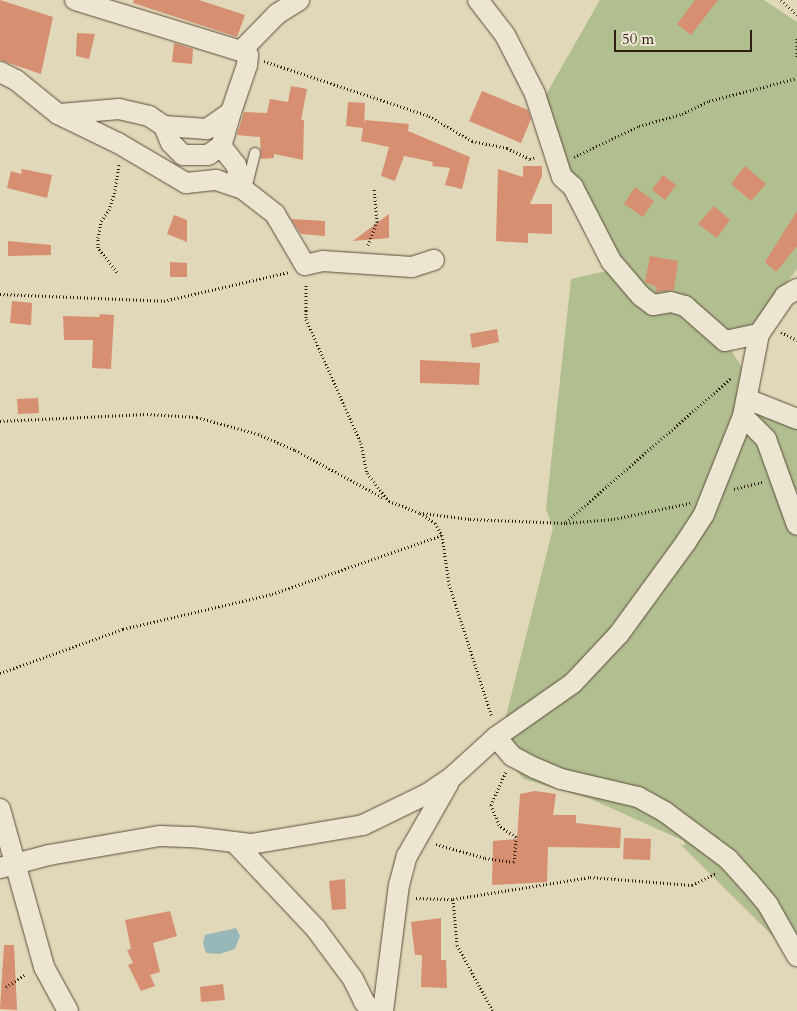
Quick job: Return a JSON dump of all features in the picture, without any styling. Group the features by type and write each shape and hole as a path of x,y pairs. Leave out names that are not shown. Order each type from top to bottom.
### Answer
{"street":[{"path":"76,0 245,53"},
{"path":"164,126 171,142 184,155 208,155 221,146 231,112 240,92 245,53 278,14 299,0"},
{"path":"478,0 506,35 547,124 560,170 573,187 611,261 641,296 653,305 671,302 685,306 724,341 759,334"},
{"path":"0,72 16,80 58,114 118,143 186,183 216,180 248,193 275,214 305,265 323,261 412,267 434,260"},
{"path":"58,114 119,110 149,116 164,126 207,130 231,112"},
{"path":"221,146 236,165 248,193"},
{"path":"6,862 160,836 214,839 236,844 362,825 427,794 451,778 496,737 573,683 619,634 686,542 710,498 745,407 752,361 759,334 785,296 797,289"},
{"path":"745,407 797,420"},
{"path":"745,407 766,439 797,525"},
{"path":"496,737 512,756 561,779 638,798 666,812 733,865 768,905 797,956"},
{"path":"383,1011 398,898 407,856 451,778"},
{"path":"0,810 6,862 48,980 68,1011"},
{"path":"236,844 316,929 353,979 364,1002 373,1011"}],"lane":[{"path":"248,193 247,184 255,153"}],"path":[{"path":"781,0 797,15"},
{"path":"797,38 797,58"},
{"path":"245,53 429,116 444,128 478,143 507,148 530,159 542,154 560,170 576,154 639,126 682,114 709,101 797,78"},
{"path":"117,272 98,248 98,238 101,221 109,210 117,180 118,143"},
{"path":"354,264 374,235 378,222 374,189"},
{"path":"0,294 164,301 276,277 305,265 306,319 361,443 367,473 389,501"},
{"path":"566,523 752,361"},
{"path":"0,422 147,414 197,417 258,434 295,450 389,501 420,513 435,523 442,535 449,584 488,700 496,737"},
{"path":"420,513 470,520 566,523 614,519 710,498 752,484 769,482 785,491"},
{"path":"0,673 124,629 272,594 442,535"},
{"path":"416,838 485,858 514,862 516,837 499,825 492,805 512,756"},
{"path":"398,898 453,899 590,877 692,885 733,865"},
{"path":"453,899 457,945 492,1011"}],"green space":[{"path":"600,0 764,0 797,22 797,269 757,322 731,350 769,410 797,427 797,960 680,844 685,846 684,841 591,799 524,779 505,759 500,740 553,528 546,509 571,279 629,266 594,238 540,105"}],"water":[{"path":"236,928 240,936 235,949 219,954 206,953 203,943 205,935"}],"building":[{"path":"0,0 53,17 41,74 0,60"},
{"path":"134,0 199,0 245,15 237,37 133,3"},
{"path":"695,0 718,0 691,35 677,24"},
{"path":"77,33 95,34 89,59 76,56"},
{"path":"174,43 193,49 192,64 172,62"},
{"path":"291,86 307,89 301,120 304,120 303,160 274,154 274,158 261,159 260,137 237,135 244,112 267,113 270,99 288,102"},
{"path":"482,91 528,110 531,119 521,143 469,121"},
{"path":"348,102 365,103 364,125 365,120 409,124 408,131 470,157 462,189 445,185 450,168 432,166 433,162 404,156 395,181 381,176 389,147 361,141 363,128 346,126"},
{"path":"523,166 542,166 542,176 530,204 552,204 552,234 528,233 528,243 496,241 498,169 523,177"},
{"path":"745,166 766,184 751,201 731,184"},
{"path":"22,169 52,175 47,198 7,188 11,171 21,174"},
{"path":"663,175 676,185 665,200 652,190"},
{"path":"635,187 654,201 643,217 624,204"},
{"path":"714,206 730,220 717,238 698,224"},
{"path":"797,211 797,246 776,272 765,262"},
{"path":"389,214 389,238 353,241"},
{"path":"174,215 187,220 187,242 167,234"},
{"path":"291,219 325,221 325,236 301,234"},
{"path":"8,241 51,245 51,255 8,256"},
{"path":"650,256 678,261 674,290 656,292 657,287 645,282"},
{"path":"170,262 187,263 187,277 170,277"},
{"path":"12,301 32,303 31,325 10,323"},
{"path":"100,314 114,315 111,369 92,368 93,340 64,340 63,316 99,317"},
{"path":"497,329 499,342 472,348 470,334"},
{"path":"420,360 480,363 479,385 420,383"},
{"path":"38,398 39,413 18,414 17,399"},
{"path":"535,791 556,794 553,815 576,815 576,823 621,828 620,848 548,847 547,882 492,885 493,841 517,839 520,794"},
{"path":"624,838 651,839 650,860 623,859"},
{"path":"345,879 346,909 332,910 329,881"},
{"path":"170,911 177,936 153,943 160,972 150,975 155,986 141,991 128,965 133,963 127,950 131,949 125,920"},
{"path":"441,918 441,960 446,960 447,988 421,987 422,955 415,955 411,922"},
{"path":"4,945 14,945 17,1010 0,1009"},
{"path":"223,984 225,1000 201,1002 200,987"}]}
